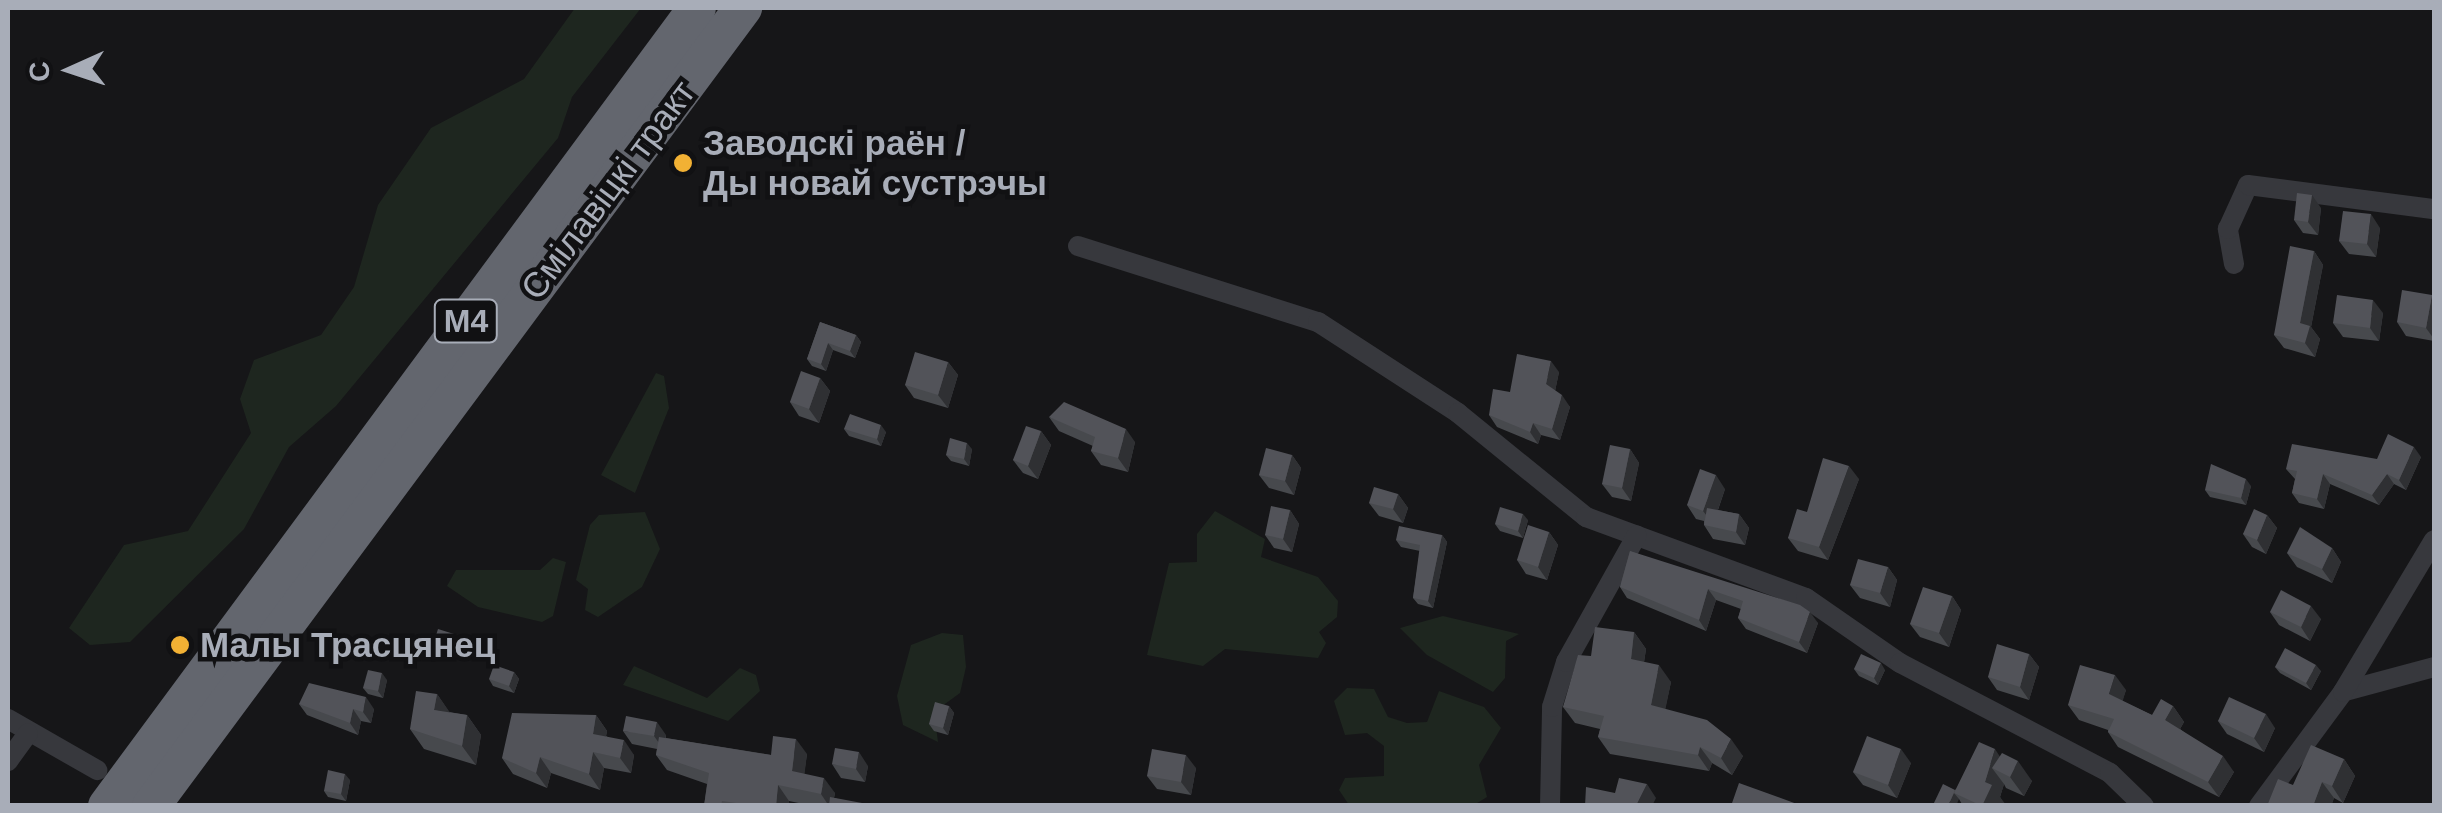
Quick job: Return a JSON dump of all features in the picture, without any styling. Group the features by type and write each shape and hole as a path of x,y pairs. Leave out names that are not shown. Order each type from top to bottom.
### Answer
{"highway":[{"name":"Смілавіцкі тракт","path":"120,791 698,8"},
{"name":"Смілавіцкі тракт","path":"120,791 743,8"}],"street":[{"path":"2234,264 2228,229 2248,185 2434,209"},
{"path":"1078,246 1318,322 1458,413 1586,518 1824,607 1900,663 2110,773 2144,806"},
{"path":"1550,806 1552,707 1566,662 1637,536"},
{"path":"2258,806 2343,692 2434,540"},
{"path":"2343,692 2391,672 2434,667"},
{"path":"8,720 120,791"},
{"path":"8,760 28,732"}],"shaded area":[{"path":"575,8 641,8 572,97 558,138 336,406 289,447 244,529 130,642 90,645 69,628 124,545 188,531 251,433 240,399 254,360 321,335 354,287 378,205 431,128 524,79"},
{"path":"656,373 664,376 669,408 635,493 601,475"},
{"path":"1215,511 1265,539 1261,557 1318,577 1338,601 1337,617 1319,632 1326,643 1318,658 1225,649 1203,666 1147,655 1169,563 1197,562 1197,534"},
{"path":"645,512 660,549 642,587 598,617 585,610 588,589 576,580 590,525 599,515"},
{"path":"553,558 566,562 553,616 542,622 478,607 447,586 456,570 540,570"},
{"path":"1443,616 1519,634 1506,641 1505,678 1493,692 1427,655 1400,628"},
{"path":"942,633 963,635 966,667 960,693 934,712 938,742 903,725 897,696 911,645"},
{"path":"634,666 707,698 740,668 756,675 760,691 728,721 623,685"},
{"path":"1347,688 1374,689 1388,717 1407,723 1427,722 1439,691 1484,707 1501,728 1479,765 1487,797 1474,805 1349,805 1339,790 1345,778 1384,776 1384,746 1367,733 1345,735 1334,701"}],"building":[{"path":"2297,193 2312,195 2308,222 2294,220"},
{"path":"2343,211 2371,214 2367,244 2339,241"},
{"path":"2290,246 2314,251 2300,323 2310,326 2305,343 2274,335"},
{"path":"2402,290 2432,295 2426,328 2397,322"},
{"path":"2337,295 2373,300 2370,328 2333,323"},
{"path":"820,322 856,335 850,351 828,343 821,364 807,359"},
{"path":"915,352 948,362 938,395 905,385"},
{"path":"1517,354 1551,361 1546,384 1562,395 1552,429 1533,423 1530,432 1489,415 1493,389 1510,392"},
{"path":"801,371 820,378 809,409 790,402"},
{"path":"1064,402 1126,429 1118,458 1091,451 1095,437 1049,417"},
{"path":"850,414 881,425 877,439 844,429"},
{"path":"1026,426 1041,431 1028,466 1013,460"},
{"path":"2388,434 2414,447 2399,480 2387,474 2372,495 2323,474 2317,499 2292,493 2297,471 2286,469 2292,444 2377,459"},
{"path":"950,438 967,443 964,459 946,455"},
{"path":"1610,445 1630,449 1622,488 1602,484"},
{"path":"1266,448 1292,455 1285,481 1259,475"},
{"path":"1823,458 1849,466 1819,547 1788,538 1797,509 1807,512"},
{"path":"2211,464 2246,479 2241,498 2205,490"},
{"path":"1700,469 1716,475 1703,511 1687,505"},
{"path":"1374,487 1398,494 1393,509 1369,503"},
{"path":"1271,506 1290,510 1283,539 1265,535"},
{"path":"1500,507 1523,514 1518,531 1495,524"},
{"path":"1707,508 1739,514 1736,532 1704,525"},
{"path":"2254,509 2267,515 2257,540 2243,534"},
{"path":"1528,525 1549,532 1538,567 1517,560"},
{"path":"1399,526 1442,535 1428,601 1413,598 1420,545 1396,540"},
{"path":"2300,527 2332,548 2322,569 2287,553"},
{"path":"1630,551 1800,605 1810,612 1799,642 1738,618 1743,601 1708,589 1699,620 1620,587"},
{"path":"1858,559 1888,567 1880,593 1850,585"},
{"path":"1923,587 1952,596 1939,633 1910,624"},
{"path":"2281,590 2311,606 2301,627 2270,612"},
{"path":"1595,627 1634,632 1631,659 1659,665 1651,705 1707,720 1731,739 1721,758 1700,747 1698,755 1598,737 1604,716 1563,707 1578,655 1591,656"},
{"path":"438,629 454,634 450,650 433,645"},
{"path":"1997,644 2029,654 2020,687 1988,677"},
{"path":"2285,648 2316,665 2306,683 2275,667"},
{"path":"1861,654 1881,663 1874,678 1854,669"},
{"path":"494,665 514,672 509,686 489,679"},
{"path":"2080,665 2115,675 2109,694 2152,715 2161,699 2173,706 2165,720 2223,756 2208,782 2108,732 2114,719 2068,705"},
{"path":"368,670 382,673 378,691 363,688"},
{"path":"309,683 366,697 363,712 353,709 350,723 299,704"},
{"path":"416,691 437,694 434,710 467,715 462,746 410,729"},
{"path":"2229,697 2266,714 2254,738 2218,721"},
{"path":"935,702 949,706 943,728 929,724"},
{"path":"512,713 596,715 593,734 624,740 620,758 593,752 589,774 540,757 536,773 502,758"},
{"path":"626,716 657,722 654,736 623,731"},
{"path":"773,736 796,739 792,771 824,778 821,794 778,785 776,806 722,801 721,806 704,806 709,773 656,755 659,737 771,755"},
{"path":"1867,736 1901,749 1888,785 1853,772"},
{"path":"1979,742 1995,749 1985,782 1992,785 1982,806 1954,793"},
{"path":"2311,745 2344,759 2332,786 2322,782 2313,806 2267,806 2278,779 2293,785"},
{"path":"835,748 859,752 856,769 832,764"},
{"path":"1152,749 1186,755 1181,782 1147,776"},
{"path":"2002,753 2018,761 2010,777 1992,768"},
{"path":"328,770 345,774 341,794 324,791"},
{"path":"1619,778 1647,784 1636,806 1585,806 1586,787 1615,793"},
{"path":"1739,783 1797,804 1731,806"},
{"path":"1943,784 1955,790 1948,806 1934,806 1933,805"},
{"path":"830,797 862,803 829,806"}],"place":[{"name":"Заводскі раён / Ды новай сустрэчы","path":"683,163"},
{"name":"Малы Трасцянец","path":"180,645"}]}
